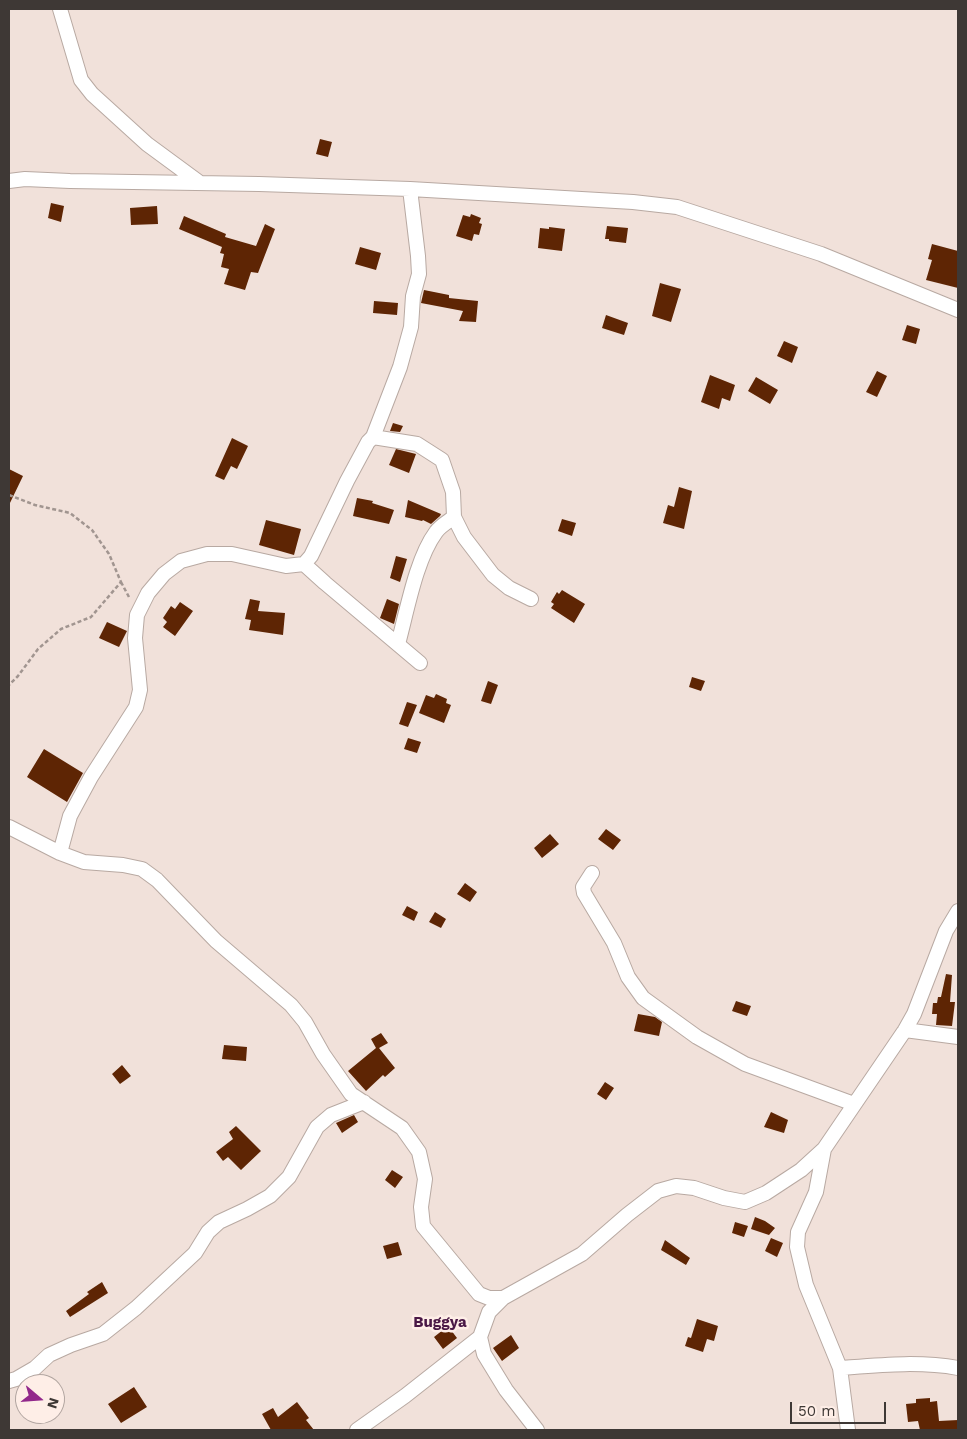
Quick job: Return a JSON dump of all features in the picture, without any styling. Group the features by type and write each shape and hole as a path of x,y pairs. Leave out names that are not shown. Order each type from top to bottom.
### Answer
{"street":[{"path":"60,9 81,80 92,94 147,144 200,183"},
{"path":"9,181 25,179 70,182 200,183 410,189 633,202 677,207 821,254 958,310"},
{"path":"60,853 70,816 91,778 136,706 140,690 135,638 137,615 148,593 164,574 181,561 207,554 232,554 286,566 304,564 311,556 347,481 368,442 373,437 402,360 411,327 413,296 419,274 410,189"},
{"path":"373,437 417,444 442,460 453,492 454,517 464,537 493,575 508,588 531,599"},
{"path":"398,644 415,580 426,550 437,530 454,517"},
{"path":"304,564 420,663"},
{"path":"9,827 60,853 84,862 123,865 142,869 156,880 216,941 291,1005 305,1022 323,1054 351,1094 402,1128 419,1152 425,1179 421,1208 423,1226 479,1294 489,1298 503,1298"},
{"path":"592,873 583,887 584,894 614,943 628,977 643,998 697,1037 745,1064 854,1104"},
{"path":"357,1430 405,1396 480,1337 489,1312 503,1298 582,1254 627,1214 658,1191 676,1186 694,1188 724,1198 745,1202 766,1193 801,1170 824,1149 905,1030 914,1014 946,930 958,911"},
{"path":"905,1030 958,1037"},
{"path":"9,1382 35,1368 49,1355 103,1334 136,1308 194,1253 208,1232 219,1222 270,1196 289,1177 318,1127 331,1115 364,1102"},
{"path":"824,1149 816,1192 798,1232 798,1247 806,1285 840,1368 848,1430"},
{"path":"480,1337 484,1354 506,1390 537,1430"},
{"path":"840,1368 882,1364 924,1364 958,1368"}],"path":[{"path":"9,495 35,505 70,513 92,530 109,554 121,582 91,617 62,629 38,649 9,685"}],"building":[{"path":"320,139 332,142 328,157 316,154"},
{"path":"51,203 64,206 61,222 48,218"},
{"path":"157,206 158,224 131,225 130,208"},
{"path":"471,214 481,218 479,223 482,224 479,235 474,234 472,241 456,236 463,215 470,217"},
{"path":"184,216 226,234 225,237 256,246 265,224 275,229 258,273 251,272 245,290 224,284 229,269 221,267 224,254 220,253 222,247 179,229"},
{"path":"607,226 628,228 626,243 605,239"},
{"path":"549,227 565,229 562,251 538,248 540,228 549,229"},
{"path":"932,244 958,251 958,288 926,280 932,260 928,259"},
{"path":"360,247 381,253 376,270 355,264"},
{"path":"660,283 681,289 671,322 652,316"},
{"path":"424,290 449,295 449,298 478,301 476,322 459,321 463,311 421,303"},
{"path":"374,301 398,303 397,315 373,313"},
{"path":"606,315 628,323 624,335 602,328"},
{"path":"907,325 920,329 916,344 902,340"},
{"path":"784,341 798,347 792,363 777,356"},
{"path":"877,371 887,376 877,397 866,392"},
{"path":"710,375 735,385 730,401 722,398 719,409 701,402"},
{"path":"756,377 778,390 770,404 748,391"},
{"path":"393,423 403,426 400,432 390,431"},
{"path":"232,438 248,446 237,469 231,466 224,480 215,476"},
{"path":"396,449 416,454 409,473 389,465"},
{"path":"9,469 23,476 9,505"},
{"path":"679,487 692,491 684,529 663,523 668,505 674,507"},
{"path":"357,498 373,501 372,503 394,510 389,524 353,516"},
{"path":"408,500 441,514 431,524 423,520 405,517"},
{"path":"562,519 576,523 572,536 558,531"},
{"path":"266,520 301,529 294,555 259,545"},
{"path":"396,556 407,559 400,582 390,578"},
{"path":"562,590 585,604 574,623 551,608 554,604 551,602 557,592 559,594"},
{"path":"250,599 260,601 258,611 285,613 283,635 249,630 251,620 245,619"},
{"path":"387,599 399,604 394,624 380,618"},
{"path":"180,602 193,611 175,636 163,627 167,622 163,618 171,606 175,609"},
{"path":"107,622 127,631 119,647 99,638"},
{"path":"692,677 705,681 701,691 689,687"},
{"path":"488,681 498,685 491,704 481,701"},
{"path":"436,694 447,699 446,703 451,705 444,723 419,713 426,695 434,698"},
{"path":"407,702 417,705 408,727 399,724"},
{"path":"408,738 421,742 417,753 404,749"},
{"path":"44,749 83,773 67,802 27,777"},
{"path":"606,829 621,840 613,850 598,839"},
{"path":"550,834 559,844 542,858 534,848"},
{"path":"465,883 477,892 470,902 457,894"},
{"path":"407,906 418,912 414,921 402,915"},
{"path":"435,912 446,919 441,928 429,922"},
{"path":"946,974 952,975 950,1002 955,1002 952,1026 936,1025 937,1014 932,1014 933,1003 937,1003 938,997 941,997"},
{"path":"736,1001 751,1006 747,1016 732,1011"},
{"path":"638,1014 655,1017 662,1022 659,1036 634,1031"},
{"path":"381,1033 388,1043 379,1048 395,1068 385,1077 383,1075 366,1091 348,1071 376,1048 371,1039"},
{"path":"224,1045 247,1047 246,1061 222,1059"},
{"path":"122,1065 131,1076 120,1084 112,1074"},
{"path":"605,1082 614,1088 606,1100 597,1094"},
{"path":"771,1112 788,1120 784,1133 764,1127"},
{"path":"354,1115 358,1122 342,1133 336,1123"},
{"path":"236,1126 261,1151 241,1170 228,1157 223,1161 216,1152 233,1139 229,1132"},
{"path":"392,1170 403,1177 395,1188 385,1180"},
{"path":"755,1217 775,1228 769,1235 751,1229"},
{"path":"735,1222 748,1226 744,1237 732,1233"},
{"path":"771,1238 783,1243 777,1257 765,1251"},
{"path":"665,1240 690,1258 686,1265 661,1250"},
{"path":"398,1242 402,1255 387,1259 383,1246"},
{"path":"102,1282 108,1293 70,1317 66,1311 89,1294 87,1292"},
{"path":"697,1319 718,1326 714,1341 707,1339 703,1352 685,1346 688,1337 691,1338"},
{"path":"448,1326 457,1338 443,1349 434,1337"},
{"path":"511,1335 519,1348 502,1361 493,1348"},
{"path":"134,1387 147,1407 121,1423 108,1404"},
{"path":"930,1398 930,1402 937,1401 939,1421 958,1420 958,1430 920,1430 918,1421 908,1422 906,1404 916,1403 916,1399"},
{"path":"297,1402 309,1418 306,1420 314,1430 271,1430 262,1414 273,1408 278,1417"}],"district":[{"name":"Buggya","path":"440,1323"}]}
